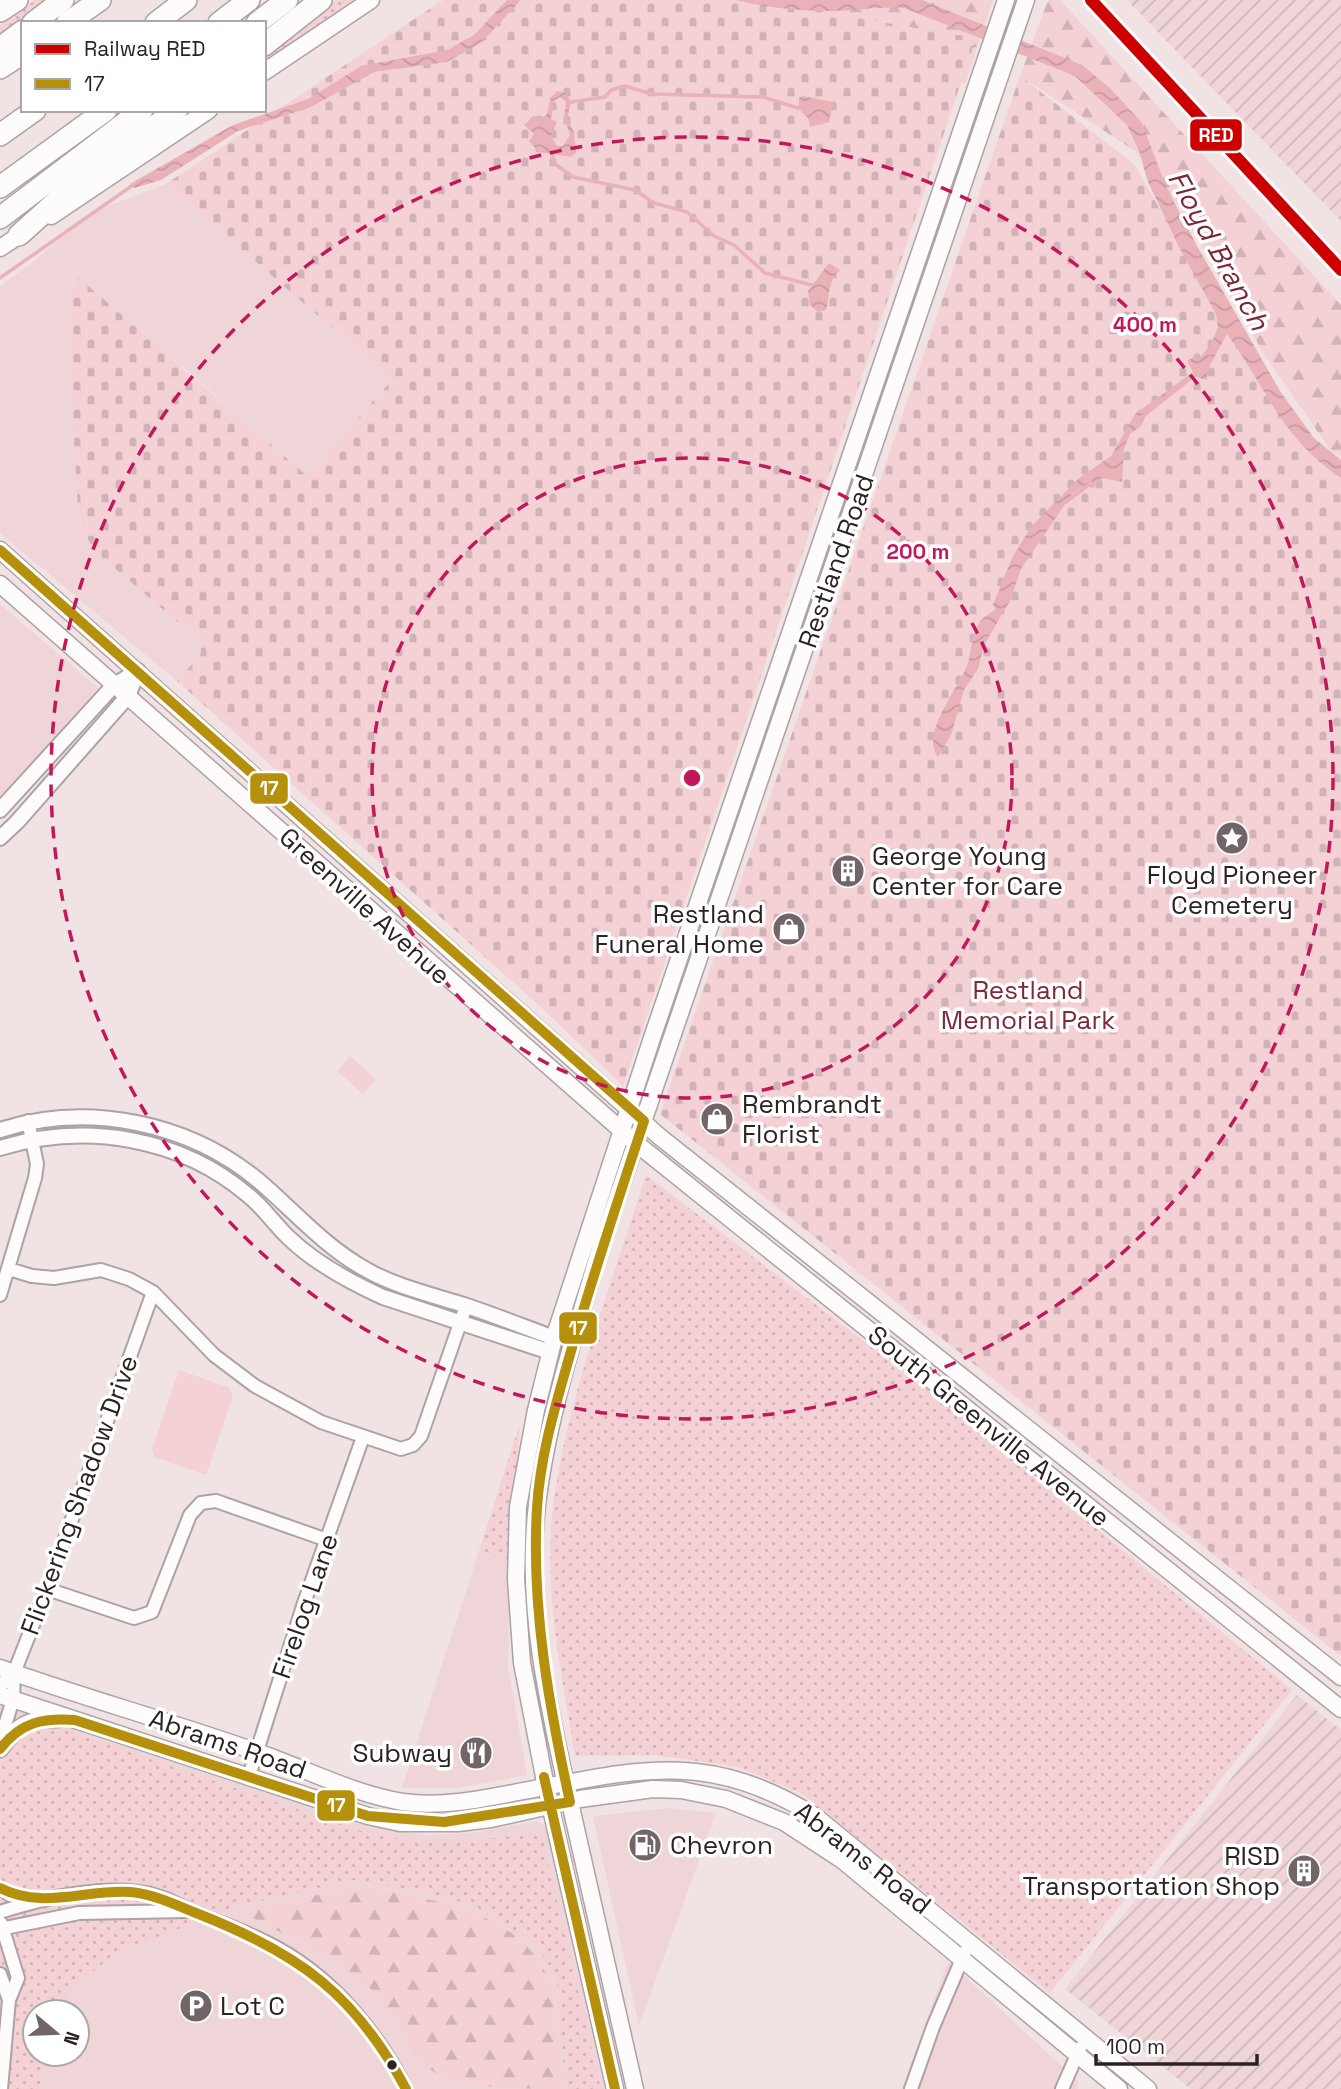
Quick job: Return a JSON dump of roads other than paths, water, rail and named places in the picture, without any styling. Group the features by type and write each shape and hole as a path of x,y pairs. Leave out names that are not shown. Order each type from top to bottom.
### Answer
{"highway":[{"path":"0,8 17,0"},
{"path":"36,21 64,0"},
{"path":"70,21 100,0"},
{"path":"159,21 186,0"},
{"path":"222,21 248,0"},
{"path":"260,21 288,0"},
{"path":"266,43 321,0"},
{"path":"0,48 21,32"},
{"path":"0,68 21,54"},
{"path":"0,135 32,112"},
{"path":"0,187 103,112"},
{"path":"0,218 139,112"},
{"path":"19,235 76,183 174,112"}],"main road":[{"path":"0,8 6,0"},
{"path":"266,71 371,0"},
{"name":"Restland Road","path":"615,2089 546,1787 522,1663 517,1596 518,1507 536,1410 552,1345 629,1108 1006,0"},
{"name":"Restland Road","path":"635,2089 565,1782 542,1668 536,1594 537,1506 554,1410 602,1242 1026,0"},
{"path":"0,248 83,196 206,112"},
{"name":"Greenville Avenue","path":"0,550 644,1121"},
{"name":"Greenville Avenue","path":"0,584 637,1143"},
{"path":"344,886 360,869"},
{"name":"South Greenville Avenue","path":"644,1121 1341,1677"},
{"name":"South Greenville Avenue","path":"637,1143 1341,1709"},
{"path":"702,1197 715,1180"},
{"path":"772,1251 786,1234"},
{"path":"517,1596 536,1594"},
{"name":"Abrams Road","path":"7,1670 256,1752 380,1797 405,1802 459,1803 565,1782 655,1770 725,1775 792,1802 853,1847 1147,2089"},
{"path":"1325,1696 1341,1677"},
{"name":"Abrams Road","path":"7,1697 368,1816 400,1823 469,1822 551,1805 653,1789 705,1794 784,1822 842,1860 1118,2089"},
{"path":"0,1749 15,1728 26,1723 50,1718 75,1720"},
{"path":"842,1860 853,1847"}],"street":[{"path":"0,810 114,685 138,671"},
{"path":"0,838 35,803 128,696 138,671"},
{"path":"0,1130 49,1118 104,1119 137,1123 195,1140 257,1180 312,1231 352,1262 368,1271 466,1306 552,1345"},
{"path":"0,1295 35,1178 37,1164 28,1121"},
{"path":"0,1148 32,1138 101,1135 184,1153 252,1198 289,1238 339,1275 383,1297 461,1323 552,1345"},
{"path":"9,1269 32,1276 54,1278 101,1270 129,1279 153,1292 214,1355 255,1385 321,1422 401,1449 418,1440 466,1306"},
{"name":"Flickering Shadow Drive","path":"0,1742 7,1697 7,1670 47,1589 153,1292"},
{"name":"Firelog Lane","path":"249,1776 363,1437"},
{"path":"47,1589 134,1618 144,1617 152,1612 190,1515 201,1503 216,1502 327,1540"},
{"path":"0,1686 7,1670"},
{"path":"0,1888 22,1899 116,1892 147,1894 252,1935 305,1967 360,2020 382,2049 406,2089"},
{"path":"0,1912 52,1898"},
{"path":"52,1898 62,1915"},
{"path":"1,2089 9,2000 18,1978 1,1926 62,1915 192,1911"},
{"path":"911,2089 961,1957 972,1944"},
{"path":"0,1974 9,2000"},
{"path":"1062,2089 1077,2056 1091,2043"}],"water":[{"path":"507,0 521,0 482,42 447,62 374,72 311,107 238,131 161,180 134,188 130,184 233,125 308,99 361,66 447,50 474,35"},
{"path":"736,0 922,0 1082,65 1110,88 1142,123 1165,184 1280,391 1314,438 1341,460 1341,478 1303,446 1276,411 1227,334 1208,369 1207,380 1193,376 1149,409 1141,426 1130,434 1124,449 1122,482 1102,478 1093,488 1084,486 1072,494 1021,569 1010,601 984,645 978,669 964,690 951,735 938,757 934,747 937,723 964,673 977,627 983,618 996,609 993,605 1012,558 1031,527 1078,479 1111,456 1135,414 1193,372 1187,361 1196,356 1199,359 1211,344 1218,327 1216,314 1181,251 1148,182 1139,151 1127,125 1075,76 904,8 808,10"},
{"path":"557,91 566,93 571,102 567,118 574,132 576,153 571,157 539,152 529,141 534,134 524,125 533,116 542,118 547,114 551,97","holes":["560,97 566,102 564,118 570,135 563,146 557,146 551,137 557,122 551,119 554,101"]},
{"path":"803,96 833,102 829,122 810,127 808,118 799,109 799,98"},
{"path":"829,263 840,270 831,283 826,310 818,312 810,305 808,291"}],"waterway":[{"path":"571,102 605,97 611,90 625,86 652,94 763,97 798,108"},
{"path":"552,153 555,164 573,177 635,190 654,203 687,212 714,236 734,245 765,273 812,285"},
{"path":"0,278 133,185"},
{"path":"1142,417 1196,374"},
{"path":"1066,502 1091,483"}],"rail line":[{"name":"RED","path":"1091,0 1341,270"}],"place":[{"name":"Floyd Pioneer Cemetery","path":"1232,838"},
{"name":"George Young Center for Care","path":"848,871"},
{"name":"Restland Funeral Home","path":"789,929"},
{"name":"Rembrandt Florist","path":"717,1119"},
{"name":"Subway","path":"476,1753"},
{"name":"Chevron","path":"645,1845"},
{"name":"RISD Transportation Shop","path":"1304,1871"},
{"name":"Lot C","path":"196,2006"}],"water label":[{"name":"Floyd Branch","path":"1219,250"}],"park label":[{"name":"Restland Memorial Park","path":"1028,1005"}]}
